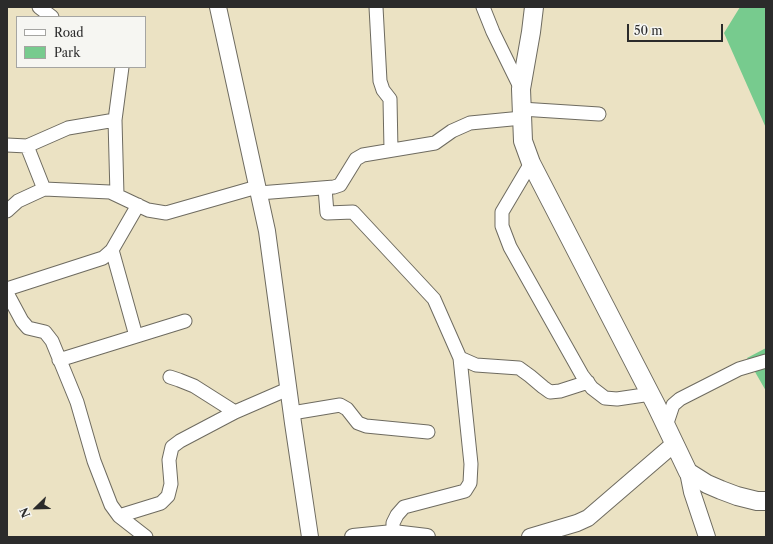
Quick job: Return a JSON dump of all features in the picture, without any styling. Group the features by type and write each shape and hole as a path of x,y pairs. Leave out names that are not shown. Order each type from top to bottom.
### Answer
{"main road":[{"path":"534,7 521,89 523,141 531,163 651,394 688,472 702,481 737,496 757,501 766,501"}],"street":[{"path":"39,7 51,16"},
{"path":"218,7 267,231 310,537"},
{"path":"376,7 380,81 390,99 390,150"},
{"path":"483,7 493,32 521,89"},
{"path":"117,195 115,120 122,68"},
{"path":"7,211 18,201 44,189 110,192 148,210 166,213 258,190 334,187 340,185 356,159 363,155 435,142 452,131 470,123 521,114 599,114"},
{"path":"7,145 27,146 68,128 115,120"},
{"path":"27,146 44,189"},
{"path":"531,163 502,212 502,226 510,247 582,374 592,388 605,398 617,399 651,394"},
{"path":"325,188 327,214 353,212 434,299 460,358 471,464 470,483 465,491 404,507 397,515 393,523 393,533"},
{"path":"7,289 103,258 112,250 138,205"},
{"path":"112,250 136,336"},
{"path":"7,293 22,321 28,328 45,332 52,341 77,402 94,461 110,505 119,516 146,537"},
{"path":"59,360 185,321"},
{"path":"460,358 476,365 519,368 550,392 560,391 588,382"},
{"path":"666,426 673,405 680,399 738,369 766,361"},
{"path":"170,377 194,386 235,412"},
{"path":"119,516 161,503 168,496 172,484 170,460 172,447 180,441 235,412 288,389"},
{"path":"292,413 340,405 347,409 358,423 366,426 428,432"},
{"path":"530,537 577,523 588,518 674,444"},
{"path":"688,472 692,492 707,537"},
{"path":"354,537 393,533 427,537"}],"green space":[{"path":"740,7 766,7 766,128 724,33"},
{"path":"766,348 766,391 747,358"}]}
